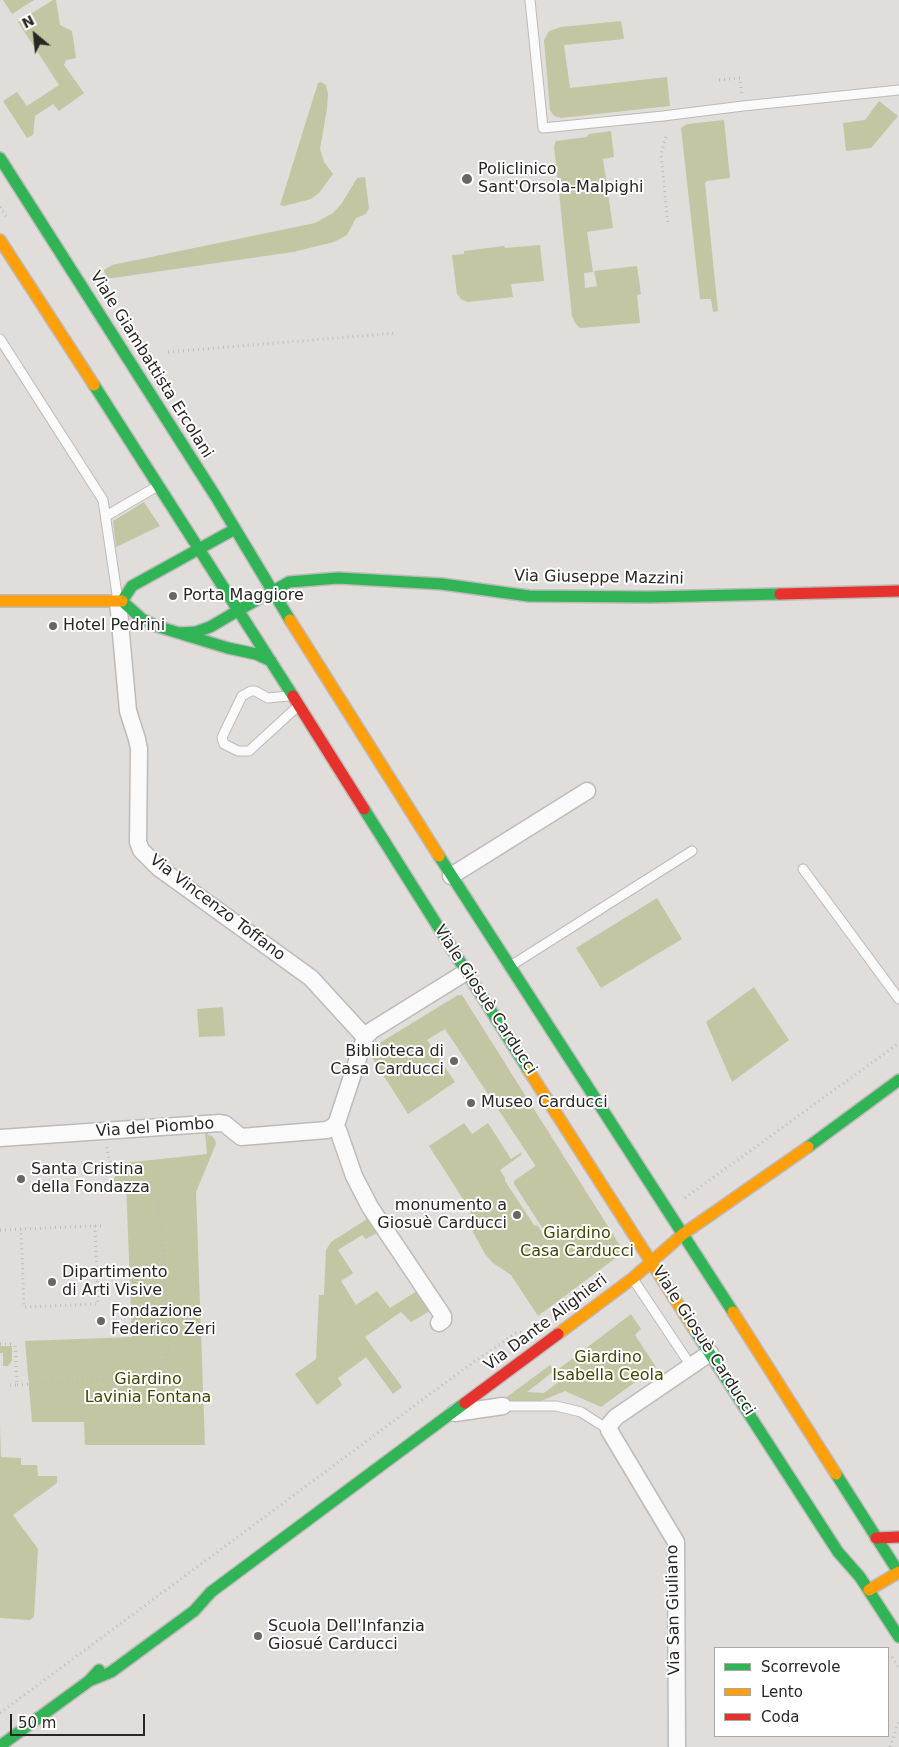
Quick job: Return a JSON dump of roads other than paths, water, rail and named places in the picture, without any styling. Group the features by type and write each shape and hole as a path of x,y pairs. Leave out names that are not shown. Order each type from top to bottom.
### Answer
{"main road":[{"name":"Viale Giambattista Ercolani","path":"0,158 272,590"},
{"path":"0,240 239,610"},
{"path":"120,601 132,586 235,529"},
{"name":"Via Giuseppe Mazzini","path":"179,634 196,632 210,627 289,582 338,578 442,584 529,596 650,597 899,591"},
{"path":"272,590 451,876 899,1572 868,1590"},
{"path":"0,601 120,601 142,619 156,626 228,648 256,654 271,661"},
{"name":"Viale Giosuè Carducci","path":"239,610 271,661 299,700 653,1262 714,1350 838,1552 868,1590 899,1637"},
{"path":"318,692 330,685"},
{"path":"488,958 500,951"},
{"name":"Via Dante Alighieri","path":"0,1746 89,1681 105,1664 188,1603 211,1592 633,1278 683,1234 793,1158 899,1080"},
{"path":"732,1337 744,1329"},
{"path":"876,1538 899,1537"}],"street":[{"name":"Via Vincenzo Toffano","path":"120,601 128,711 139,749 138,842 141,850 158,868 311,978 365,1037"},
{"path":"451,876 587,791"},
{"path":"439,1323 443,1320 443,1316 370,1208 354,1176 338,1130 334,1126 337,1122 365,1037 371,1031 470,970"},
{"name":"Via del Piombo","path":"0,1138 220,1122 226,1124 241,1137 327,1130 334,1126"},
{"path":"609,1430 610,1424 616,1417 714,1350"},
{"name":"Via San Giuliano","path":"452,1413 503,1406"},
{"name":"Via San Giuliano","path":"609,1430 676,1542 676,1747"}],"lane":[{"path":"530,0 543,128 899,90"},
{"path":"0,339 103,500 112,570 120,601"},
{"path":"106,516 158,485"},
{"path":"255,691 268,698 299,700 249,751 238,751 224,744 222,738 224,733 242,696 246,692 255,691"},
{"path":"510,966 692,851"},
{"path":"803,869 899,999"},
{"path":"633,1278 691,1366"},
{"name":"Via San Giuliano","path":"503,1406 556,1406 581,1412 609,1430"}],"place":[{"name":"Policlinico Sant'Orsola-Malpighi","path":"467,179"},
{"name":"Porta Maggiore","path":"173,596"},
{"name":"Hotel Pedrini","path":"53,626"},
{"name":"Biblioteca di Casa Carducci","path":"454,1061"},
{"name":"Museo Carducci","path":"471,1103"},
{"name":"Santa Cristina della Fondazza","path":"21,1179"},
{"name":"monumento a Giosuè Carducci","path":"517,1215"},
{"name":"Dipartimento di Arti Visive","path":"52,1282"},
{"name":"Fondazione Federico Zeri","path":"101,1321"},
{"name":"Scuola Dell'Infanzia Giosué Carducci","path":"258,1636"}],"park label":[{"name":"Giardino Casa Carducci","path":"577,1243"},
{"name":"Giardino Isabella Ceola","path":"608,1367"},
{"name":"Giardino Lavinia Fontana","path":"148,1389"}]}
